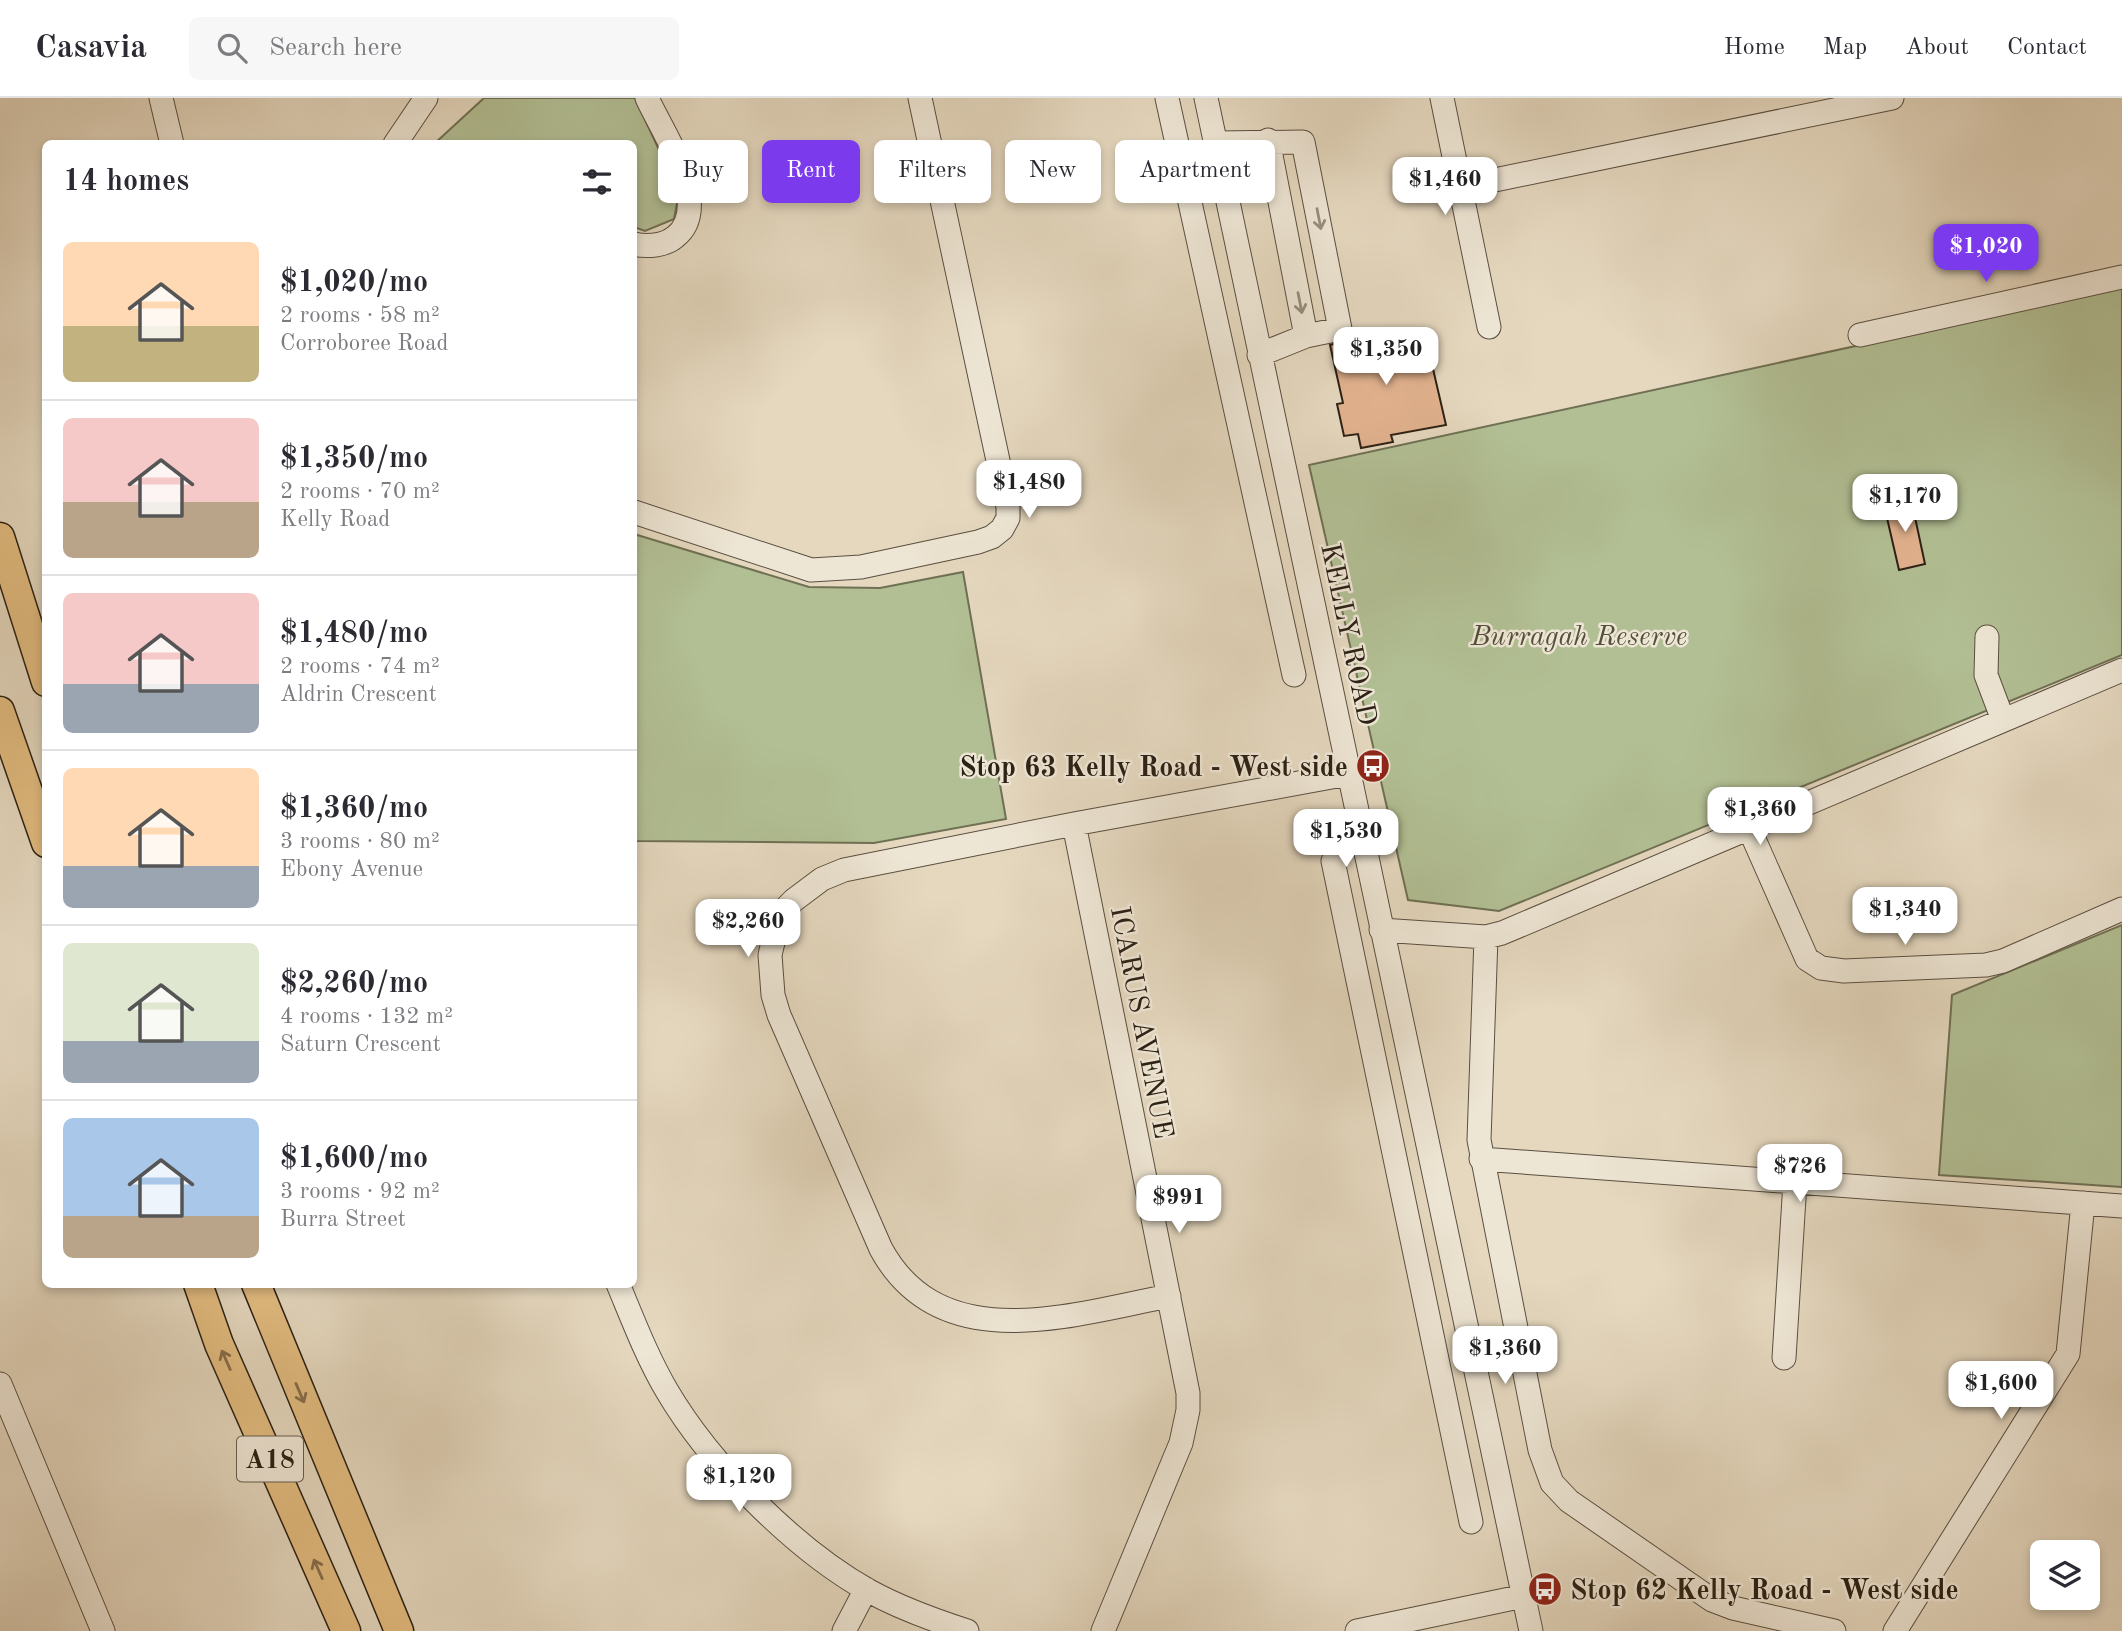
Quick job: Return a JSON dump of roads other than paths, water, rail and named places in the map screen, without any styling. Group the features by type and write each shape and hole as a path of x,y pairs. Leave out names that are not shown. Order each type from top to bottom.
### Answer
{"main road":[{"path":"0,537 42,669"},
{"path":"0,711 42,832"},
{"name":"A18","path":"199,1288 219,1344 346,1631"},
{"name":"A18","path":"258,1288 399,1631"}],"street":[{"path":"161,98 171,140"},
{"path":"398,140 426,98"},
{"path":"637,244 669,242 683,232 689,222 692,208 683,176 647,98"},
{"path":"637,513 811,570 861,567 899,560 978,542 992,537 1002,529 1008,518 1009,507 920,98"},
{"path":"1167,98 1294,675"},
{"name":"KELLY ROAD","path":"1206,98 1215,140"},
{"path":"1442,98 1489,327"},
{"path":"1461,187 1892,98"},
{"path":"1259,355 1306,336 1340,329 1303,142 1275,140"},
{"path":"1275,176 1306,336"},
{"name":"KELLY ROAD","path":"1228,203 1531,1631"},
{"path":"1860,335 2122,277"},
{"path":"1209,292 1244,285"},
{"path":"1987,637 1986,675 2003,720"},
{"path":"1381,930 1486,937 1502,933 2122,670"},
{"path":"1169,1296 1032,1321 1005,1322 983,1320 956,1312 911,1287 881,1250 779,1015 773,995 770,956 777,925 785,909 794,900 822,879 844,870 1074,824 1348,774"},
{"name":"ICARUS AVENUE","path":"1074,824 1188,1402 1186,1426 1172,1466 1103,1631"},
{"path":"1749,828 1807,959 1821,968 1844,971 1986,965 2003,961 2122,909"},
{"path":"1334,861 1471,1522"},
{"path":"1486,937 1478,1108 1481,1159 1540,1450 1552,1482 1569,1501 1712,1600 1733,1608 1834,1631"},
{"path":"1481,1159 2122,1206"},
{"path":"1396,1167 1432,1160"},
{"path":"1784,1358 1795,1182"},
{"path":"1895,1631 2067,1354 2083,1203"},
{"path":"620,1288 658,1374 704,1445 778,1522 837,1570 866,1589 913,1612 967,1631"},
{"path":"0,1384 103,1631"},
{"path":"844,1631 866,1589"},
{"path":"1357,1631 1524,1596"}],"place":[{"name":"Stop 63 Kelly Road - West side","path":"1373,766"},
{"name":"Stop 62 Kelly Road - West side","path":"1545,1589"}],"park label":[{"name":"Burragah Reserve","path":"1579,635"}]}
